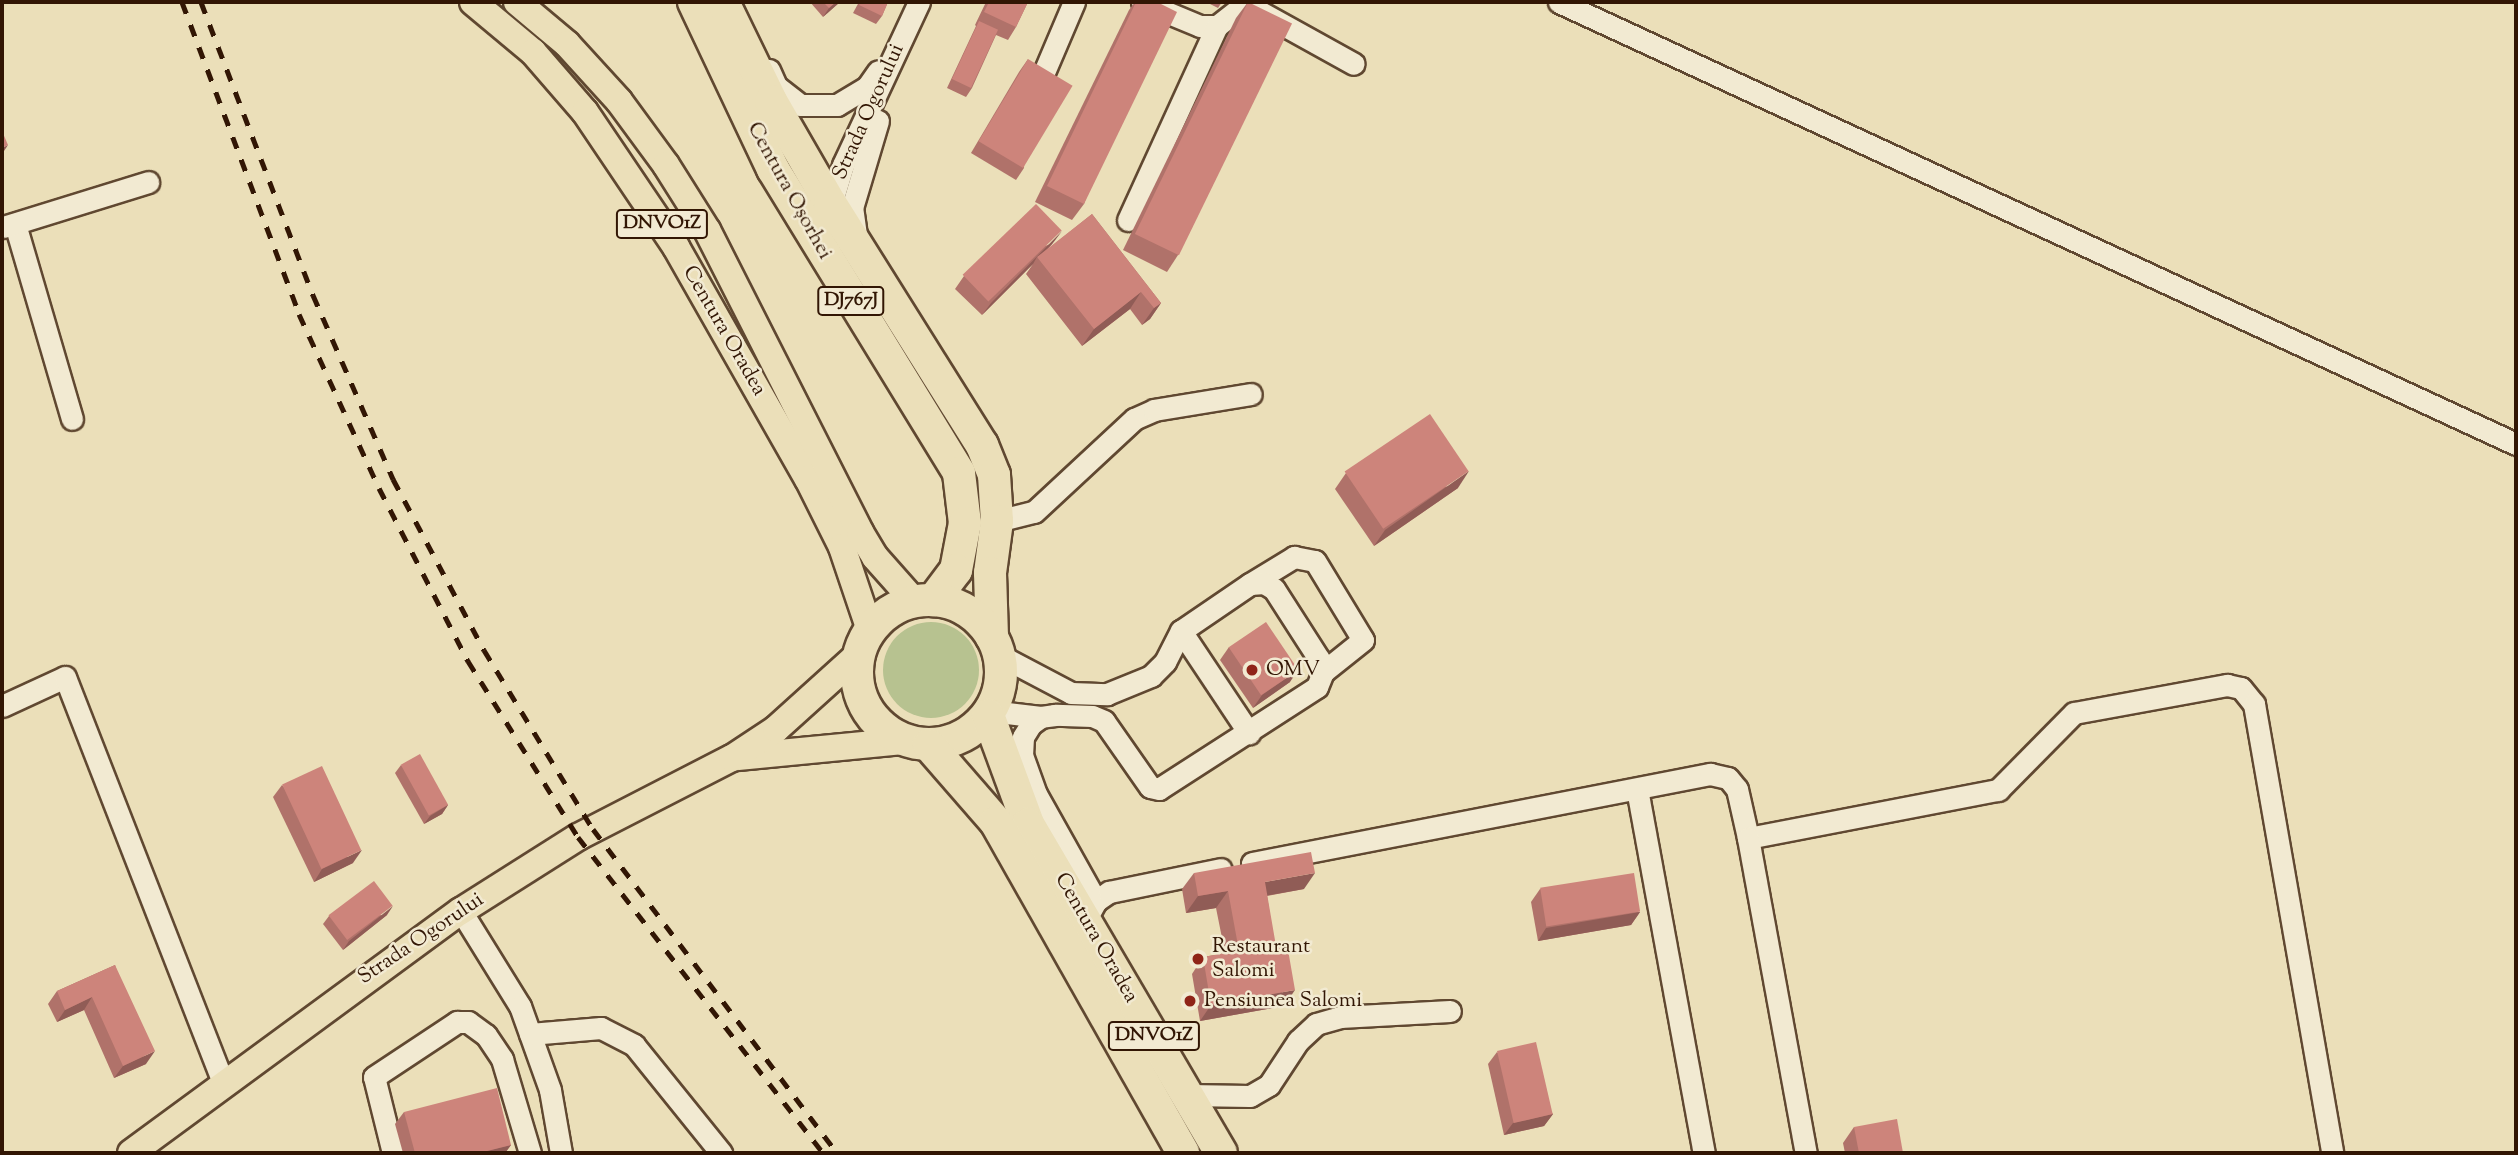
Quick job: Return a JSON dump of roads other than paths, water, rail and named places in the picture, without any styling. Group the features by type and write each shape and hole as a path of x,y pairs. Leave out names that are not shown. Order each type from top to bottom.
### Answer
{"highway":[{"name":"Centura Oșorhei","path":"694,2 773,169 878,346 958,473 965,523 956,570 924,600"},
{"name":"DJ767J","path":"723,2 771,101 858,248"},
{"name":"Centura Oșorhei","path":"858,248 982,446 994,475 998,521 990,573 996,646"},
{"path":"864,642 889,611 924,600"},
{"name":"DNVO1Z","path":"924,600 950,602 970,615 996,646"},
{"name":"DNVO1Z","path":"864,642 856,676 871,716 917,743"},
{"path":"917,743 951,741 972,731 989,713 1002,676 996,646"},
{"name":"Centura Oradea","path":"989,713 1018,804 1097,904 1188,1095 1221,1153"},
{"name":"Centura Oradea","path":"917,743 996,822 1183,1153"}],"main road":[{"name":"Centura Oradea","path":"473,2 533,52 585,113 676,247 808,479 842,547 864,642"},
{"name":"Centura Oradea","path":"517,2 567,44 619,102 666,165 707,230 860,532 875,557 924,600"},
{"name":"Strada Ogorului","path":"131,1153 461,911 578,837 732,758 776,729 864,642"},
{"name":"Strada Ogorului","path":"732,758 917,743"}],"street":[{"name":"Strada Ogorului","path":"738,2 776,86 800,105 837,106 867,87 903,35"},
{"name":"Strada Ogorului","path":"878,346 875,318 836,252 830,203 903,35 921,2"},
{"name":"Strada Ogorului","path":"858,248 852,208 864,159 921,2"},
{"path":"1045,69 1074,2"},
{"path":"1142,2 1200,26 1217,26"},
{"path":"1559,2 2516,444"},
{"path":"1128,220 1217,26 1239,9 1253,8 1354,64"},
{"path":"72,419 9,226 148,182"},
{"path":"998,521 1034,512 1135,419 1154,410 1235,401 1251,394"},
{"path":"989,713 1041,717 1092,716 1104,721 1150,787 1159,789 1317,687 1323,672 1363,640 1315,561 1294,556 1181,631 1165,662 1151,676 1107,694 1071,694 996,646"},
{"path":"1250,584 1264,583 1275,589 1319,659 1323,672"},
{"path":"1181,631 1249,733"},
{"path":"2,706 65,677 224,1085"},
{"path":"1748,838 1998,790 2074,713 2227,685 2241,688 2254,704 2332,1153"},
{"path":"1041,717 1023,737 1022,755 1036,793 1097,904 1710,774 1728,778 1737,789 1748,838 1806,1153"},
{"path":"1637,789 1704,1153"},
{"path":"461,911 507,983 530,1034 550,1090 561,1153"},
{"path":"1188,1095 1250,1096 1269,1085 1298,1041 1317,1024 1340,1017 1450,1011"},
{"path":"393,1153 374,1077 457,1021 468,1022 486,1035 502,1059 530,1153"},
{"path":"530,1034 601,1028 634,1045 721,1153"}],"railway":[{"path":"182,2 299,314 379,488 468,661 578,837 823,1153"},
{"path":"201,2 313,295 393,479 484,650 593,829 837,1153"}],"place":[{"name":"OMV","path":"1252,670"},
{"name":"Restaurant Salomi","path":"1198,959"},
{"name":"Pensiunea Salomi","path":"1190,1001"}]}
